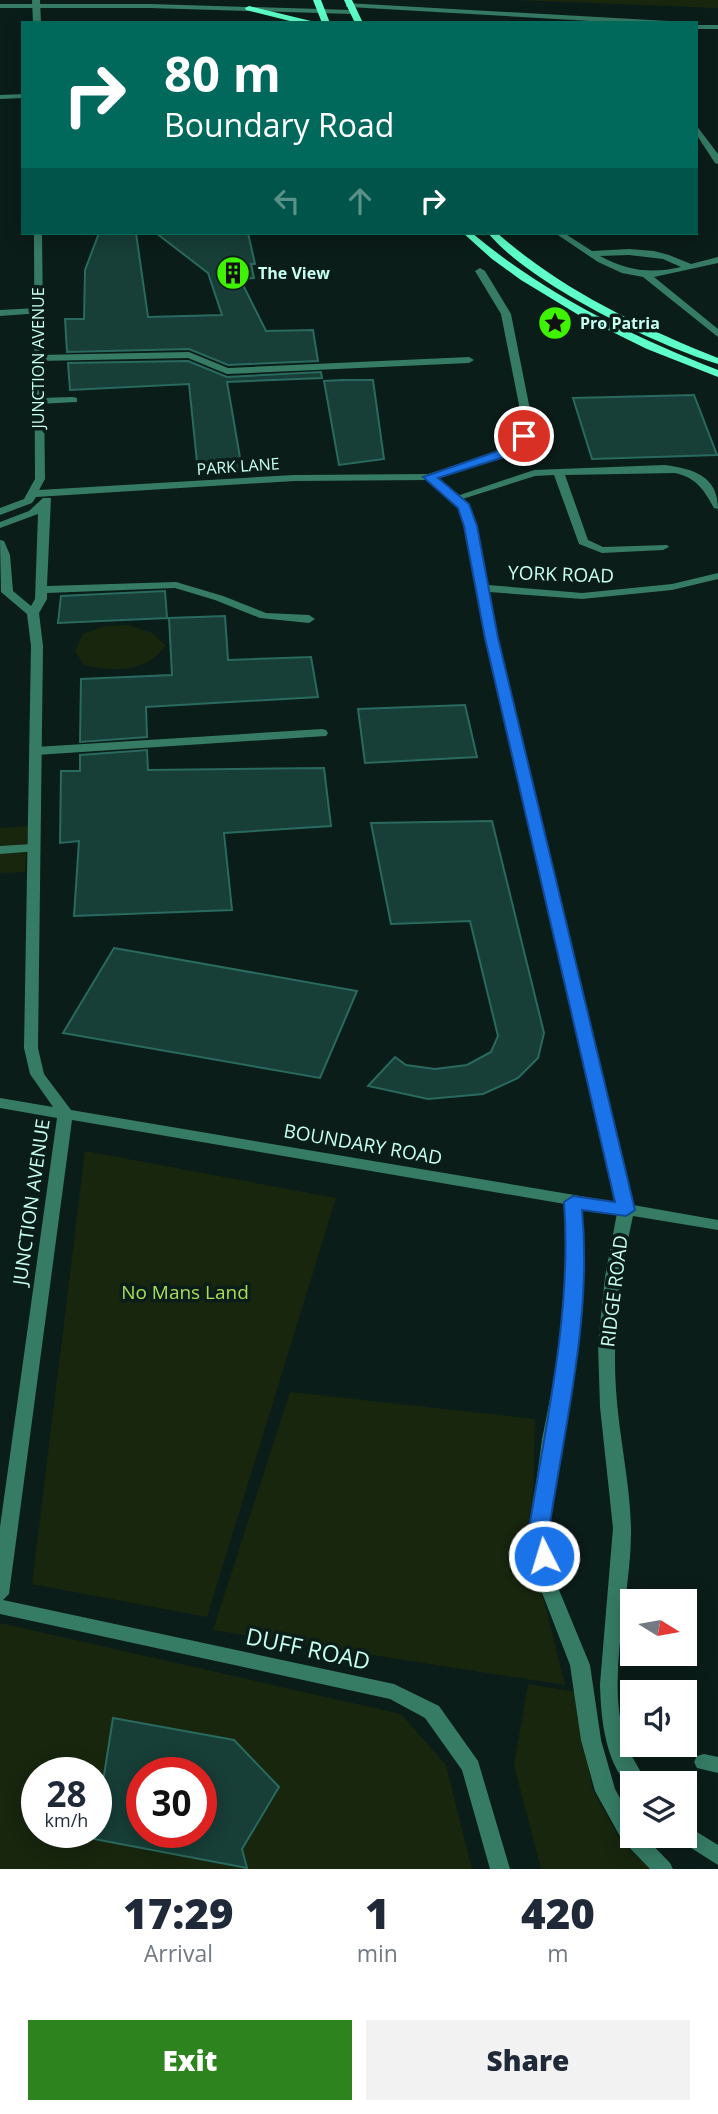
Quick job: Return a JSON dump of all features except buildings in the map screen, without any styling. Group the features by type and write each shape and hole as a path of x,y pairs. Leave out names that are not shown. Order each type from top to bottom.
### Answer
{"main road":[{"path":"318,5 325,21"},
{"path":"249,8 300,21"},
{"path":"469,235 514,272 569,307 718,374"},
{"path":"494,235 518,256 584,300 632,325 718,361"}],"street":[{"path":"204,0 631,21"},
{"path":"0,6 37,3 249,8 318,5"},
{"path":"37,3 37,21"},
{"path":"350,6 496,21"},
{"path":"698,26 718,27"},
{"path":"0,97 21,96"},
{"path":"698,130 718,161"},
{"name":"JUNCTION AVENUE","path":"36,488 38,235"},
{"path":"562,235 590,254 628,272 646,275 718,260"},
{"path":"590,254 631,251 660,256 689,267"},
{"path":"429,477 500,455 524,436 527,425 506,314 480,271"},
{"path":"646,275 718,334"},
{"path":"0,313 38,312"},
{"path":"38,358 189,355 227,371 469,360"},
{"path":"38,401 73,400"},
{"path":"456,498 516,478 558,471 666,468 683,470 704,480 718,506"},
{"path":"558,471 583,542 602,550 663,547"},
{"name":"PARK LANE","path":"49,493 293,478 429,477"},
{"name":"RIDGE ROAD","path":"429,477 464,507 471,526 492,638 626,1210 610,1290 606,1343 607,1392 617,1458 622,1530 611,1663 611,1703 614,1737 631,1771"},
{"path":"0,512 20,506 36,488 49,493 44,506 0,525"},
{"name":"JUNCTION AVENUE","path":"0,1594 65,1113 37,1074 31,1048 37,646 33,613 41,599 44,506"},
{"path":"0,543 5,551 4,586 8,594 33,613"},
{"name":"YORK ROAD","path":"484,588 582,597 672,587 718,576"},
{"path":"41,590 176,585 264,615 309,619"},
{"path":"36,751 322,733"},
{"path":"0,850 32,848"},
{"name":"BOUNDARY ROAD","path":"0,1103 718,1226"},
{"path":"573,1202 575,1293 572,1329 551,1439 540,1523 544,1556 550,1590 580,1665 591,1740 605,1791 629,1834 663,1869"},
{"name":"DUFF ROAD","path":"0,1608 394,1692 432,1712 471,1767 500,1869"},
{"path":"697,1842 718,1856"}],"green space":[{"path":"515,0 718,0 718,8"},
{"path":"128,625 152,633 166,645 149,661 129,668 107,669 84,665 75,651 83,634 104,626"},
{"path":"28,826 25,872 0,873 0,828"},
{"name":"No Mans Land","path":"85,1151 336,1198 207,1617 32,1584"},
{"path":"290,1392 535,1419 532,1552 565,1685 213,1630"},
{"path":"0,1623 401,1714 446,1765 472,1869 0,1869"},
{"path":"528,1684 576,1692 592,1788 620,1840 620,1848 628,1848 651,1869 541,1869 514,1765"}],"place":[{"name":"The View","path":"233,273"},
{"name":"Pro Patria","path":"555,323"}],"route":[{"path":"524,436 500,455 429,477 451,492 464,507 471,526 492,638 626,1210 573,1202 576,1282 572,1329 551,1439 540,1523 544,1556"}]}
